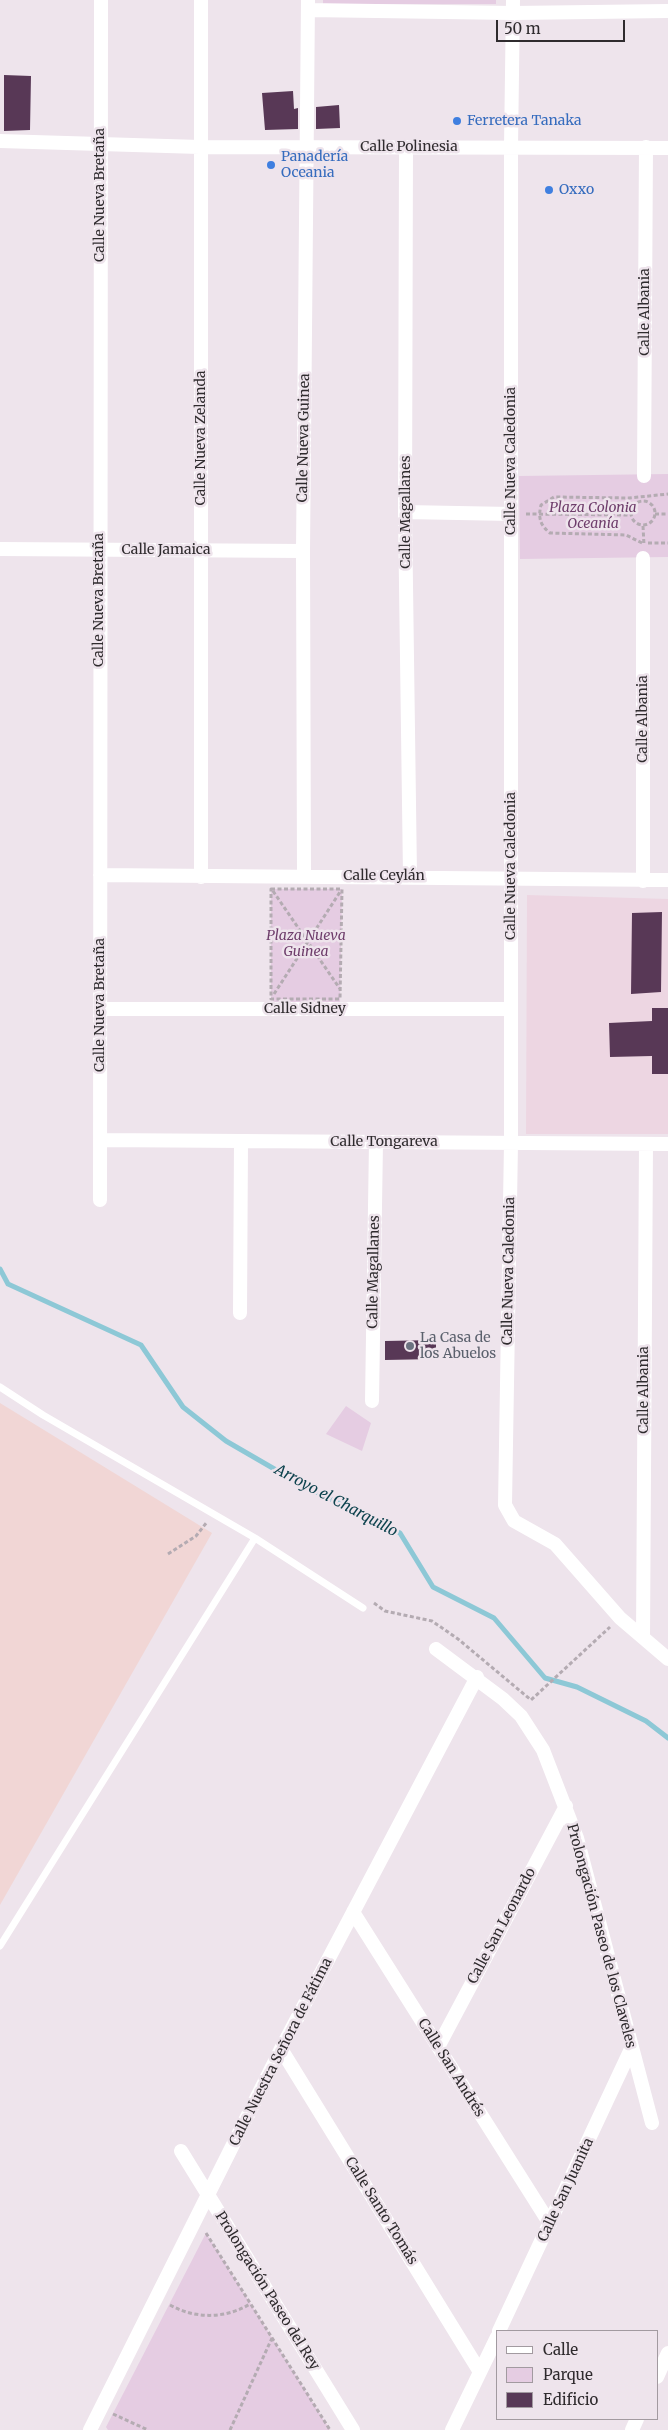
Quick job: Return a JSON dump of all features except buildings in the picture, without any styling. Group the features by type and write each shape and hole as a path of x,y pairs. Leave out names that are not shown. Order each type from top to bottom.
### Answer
{"street":[{"name":"Calle Nueva Bretaña","path":"100,1200 99,550 101,0"},
{"name":"Calle Nueva Zelanda","path":"201,0 201,877"},
{"path":"308,5 513,6 668,11"},
{"name":"Calle Nueva Guinea","path":"304,877 303,551 308,5"},
{"name":"Calle Nueva Caledonia","path":"513,6 511,148 515,514 505,1505 514,1521 555,1544 620,1618 668,1659"},
{"name":"Calle Polinesia","path":"0,141 200,147 668,148"},
{"name":"Calle Magallanes","path":"406,147 405,512 410,876"},
{"name":"Calle Albania","path":"644,476 646,147"},
{"path":"405,512 515,514"},
{"name":"Calle Jamaica","path":"0,549 303,551"},
{"name":"Calle Albania","path":"643,551 643,881"},
{"name":"Calle Ceylán","path":"100,875 201,877 271,883 304,877 410,876 668,880"},
{"name":"Calle Sidney","path":"100,1009 271,1004 510,1010"},
{"name":"Calle Tongareva","path":"100,1140 668,1144"},
{"path":"240,1313 241,1141"},
{"name":"Calle Magallanes","path":"372,1401 376,1142"},
{"name":"Calle Albania","path":"643,1637 646,1144"},
{"name":"Prolongación Paseo de los Claveles","path":"436,1649 477,1677 503,1699 533,1732 566,1806 588,1874 631,2049 652,2124"},
{"name":"Calle Nuestra Señora de Fátima","path":"93,2428 281,2049 477,1677"},
{"name":"Calle San Leonardo","path":"438,2046 566,1806"},
{"name":"Calle San Andrés","path":"353,1912 550,2224"},
{"name":"Calle Santo Tomás","path":"281,2049 480,2372"},
{"name":"Calle San Juanita","path":"499,2330 631,2049"},
{"name":"Prolongación Paseo del Rey","path":"181,2152 354,2430"},
{"path":"452,2430 496,2339"},
{"path":"658,2375 668,2353"}],"lane":[{"path":"0,1387 43,1415 254,1538 363,1608"},
{"path":"0,1946 254,1538"}],"path":[{"path":"643,551 626,535 550,533 542,526 539,515 541,505 554,497 643,499 668,494"},
{"path":"630,515 636,523 643,525 650,523 655,514 654,508 643,499"},
{"path":"630,515 636,504 643,499"},
{"path":"515,514 630,515"},
{"path":"655,514 668,514"},
{"path":"643,525 643,551"},
{"path":"643,551 668,543"},
{"path":"271,883 342,889"},
{"path":"271,883 340,989"},
{"path":"271,883 271,1004"},
{"path":"271,1004 342,889"},
{"path":"271,1004 340,999 342,889"},
{"path":"168,1554 196,1536 213,1514"},
{"path":"537,1695 612,1625"},
{"path":"206,2233 330,2430"},
{"path":"169,2304 189,2314 212,2316 233,2312 250,2304"},
{"path":"230,2430 272,2338"},
{"path":"113,2414 148,2430"}],"shaded area":[{"path":"527,895 668,899 668,1134 526,1134"},
{"path":"0,1403 212,1533 0,1905"}],"green space":[{"path":"323,0 496,0 496,4 323,4"},
{"name":"Plaza Colonia Oceanía","path":"668,474 668,557 520,559 519,476"},
{"name":"Plaza Nueva Guinea","path":"271,889 342,889 340,1003 271,1004"},
{"path":"346,1406 371,1423 362,1451 326,1434"},
{"path":"206,2233 330,2430 108,2430 106,2427"}],"waterway":[{"name":"Arroyo el Charquillo","path":"0,1269 8,1284 141,1345 183,1407 226,1441 302,1485 400,1533 433,1587 494,1618 545,1678 577,1687 646,1721 668,1738"}],"place":[{"name":"Ferretera Tanaka","path":"457,121"},
{"name":"Panadería Oceania","path":"271,165"},
{"name":"Oxxo","path":"549,190"},
{"name":"La Casa de los Abuelos","path":"410,1346"}]}
